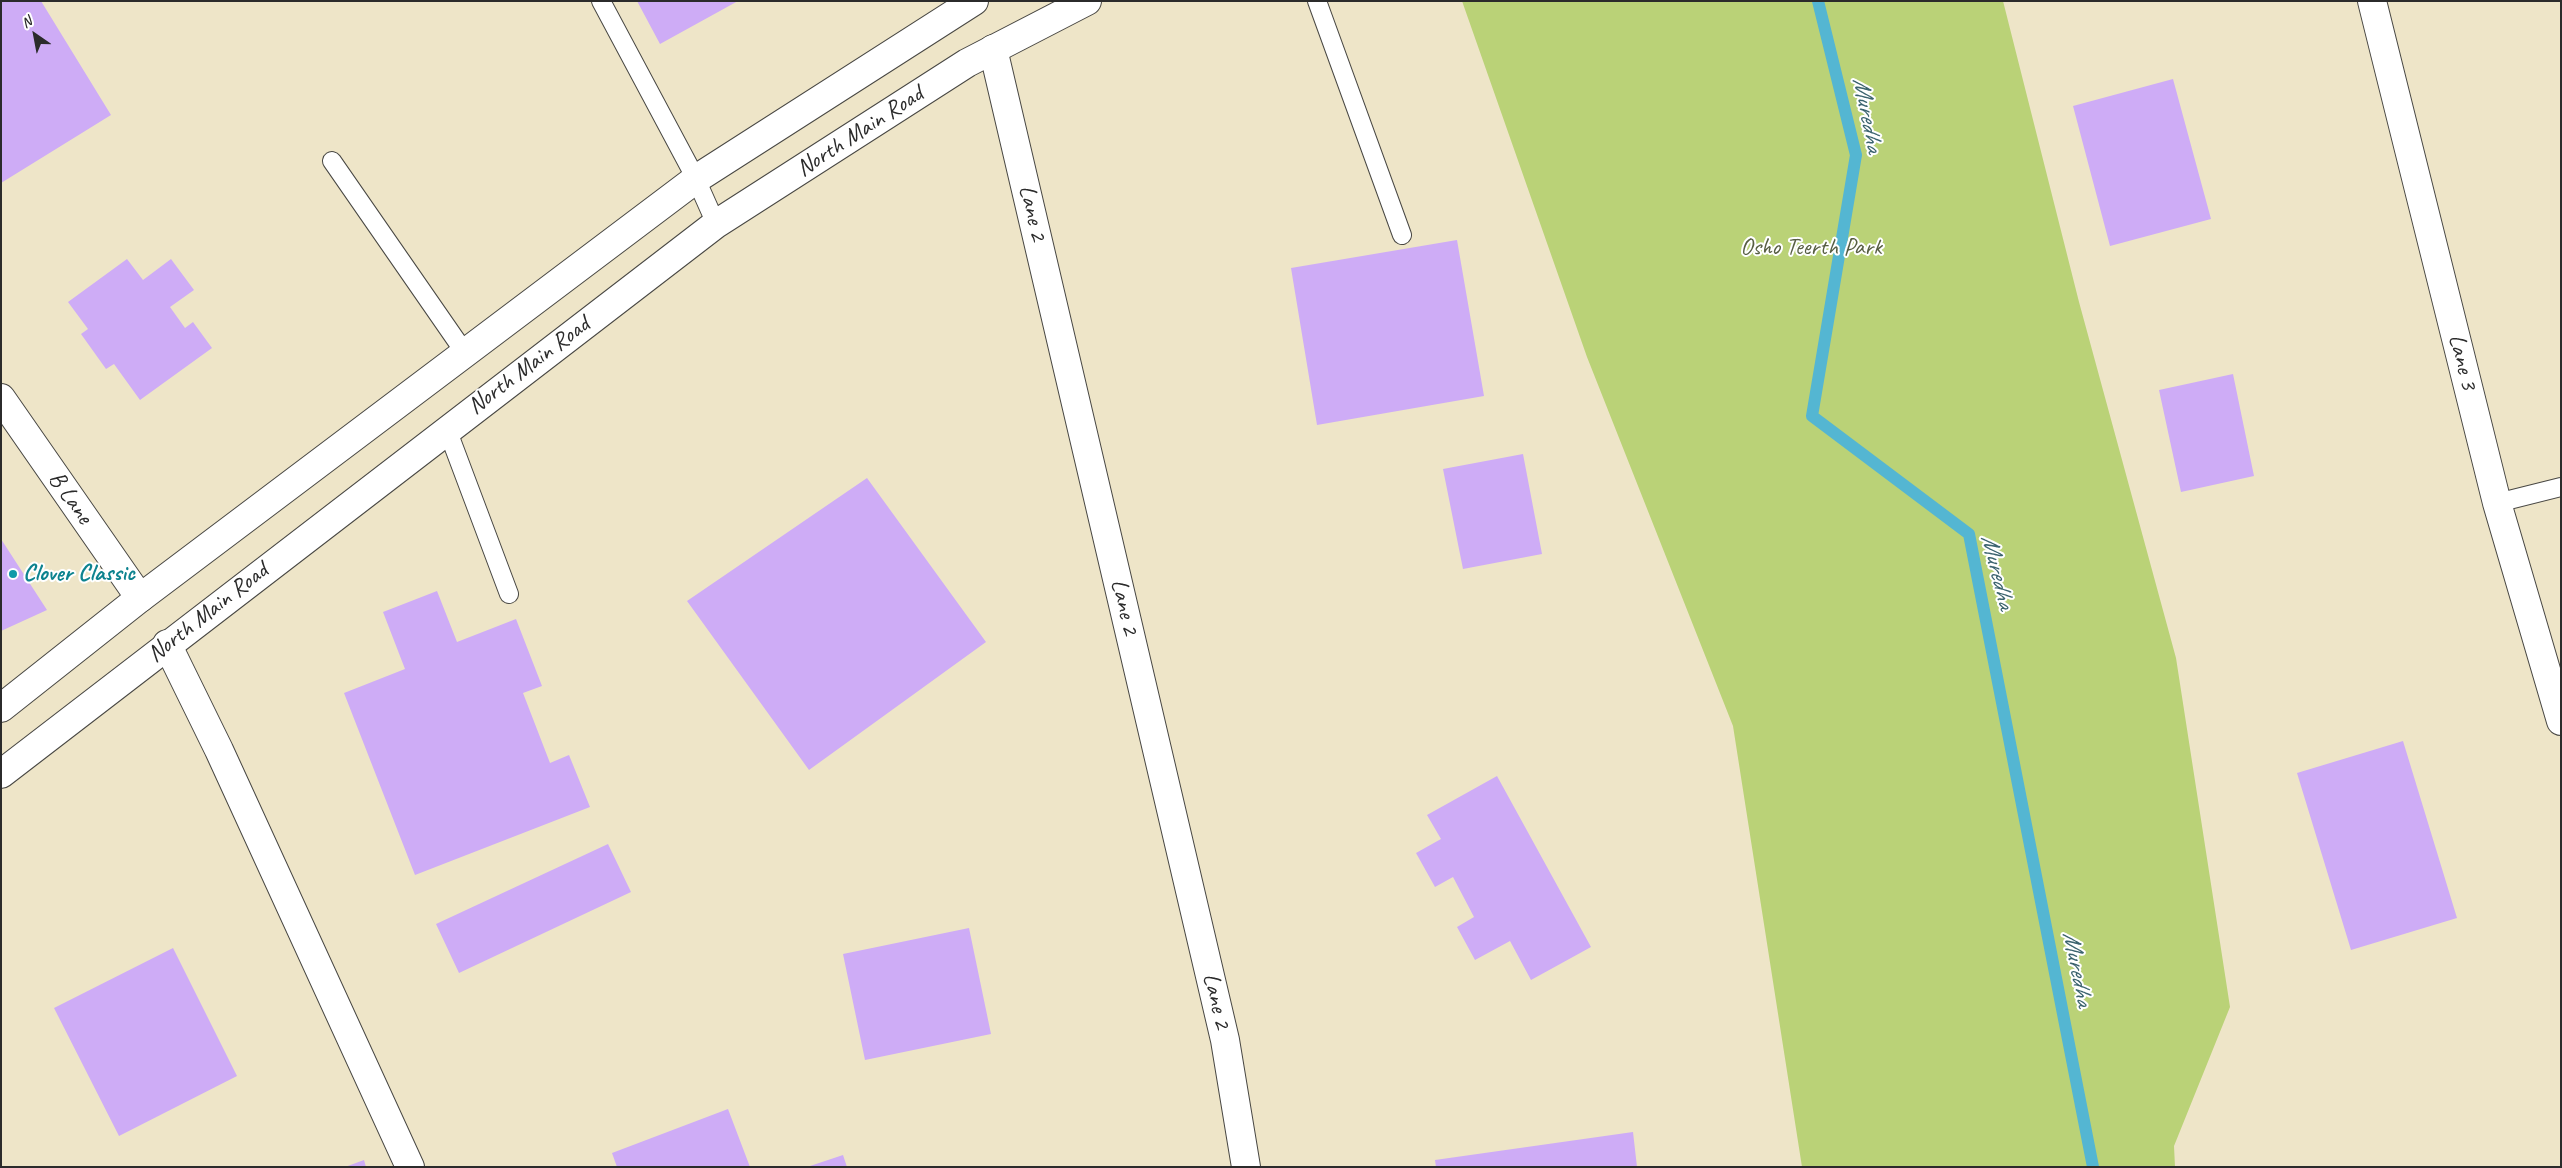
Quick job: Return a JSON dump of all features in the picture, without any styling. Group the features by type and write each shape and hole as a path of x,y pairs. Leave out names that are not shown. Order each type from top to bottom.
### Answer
{"street":[{"name":"North Main Road","path":"1,708 140,598 696,179 974,1"},
{"name":"North Main Road","path":"1,774 167,644 716,224 967,63 1087,1"},
{"name":"Lane 3","path":"2372,1 2497,503 2561,721"},
{"name":"Lane 2","path":"993,49 1225,1040 1246,1167"},
{"name":"B Lane","path":"1,398 140,598"},
{"path":"167,644 218,750 410,1167"}],"lane":[{"path":"601,1 696,179 716,224"},
{"path":"1316,1 1402,235"},
{"path":"332,161 464,353"},
{"path":"448,429 509,594"},
{"path":"2497,503 2561,487"}],"green space":[{"name":"Osho Teerth Park","path":"1462,1 2003,1 2079,302 2176,658 2230,1007 2174,1146 2175,1167 1802,1167 1733,726 1587,357"}],"building":[{"path":"1,1 41,1 111,115 1,183"},
{"path":"637,1 738,1 660,44"},
{"path":"2173,79 2211,219 2110,246 2073,106"},
{"path":"1457,240 1484,396 1317,425 1291,268"},
{"path":"127,259 143,280 171,259 194,290 170,307 185,328 193,322 212,348 140,400 114,364 106,369 81,334 88,329 68,302"},
{"path":"2233,374 2254,476 2181,492 2159,390"},
{"path":"1523,454 1542,554 1463,569 1443,469"},
{"path":"867,478 986,642 809,770 687,601"},
{"name":"Clover Classic","path":"1,539 47,610 1,631"},
{"path":"437,591 457,642 516,619 542,686 523,693 550,763 569,755 590,807 415,875 344,693 405,669 383,612"},
{"path":"2403,741 2457,918 2351,950 2297,773"},
{"path":"1497,776 1591,947 1531,980 1510,941 1475,960 1457,927 1474,917 1453,877 1435,887 1416,853 1441,839 1427,815"},
{"path":"608,844 631,892 459,973 436,924"},
{"path":"969,928 991,1034 865,1060 843,954"},
{"path":"173,948 237,1076 119,1136 54,1008"},
{"path":"728,1109 750,1167 617,1167 612,1153"},
{"path":"1633,1132 1637,1167 1436,1167 1435,1160"},
{"path":"843,1155 847,1167 810,1167 810,1166"},
{"path":"364,1160 366,1167 345,1167"}],"waterway":[{"name":"Muredha","path":"1818,1 1856,155 1812,416 1969,534 2093,1167"}],"place":[{"name":"Clover Classic","path":"13,574"}]}
